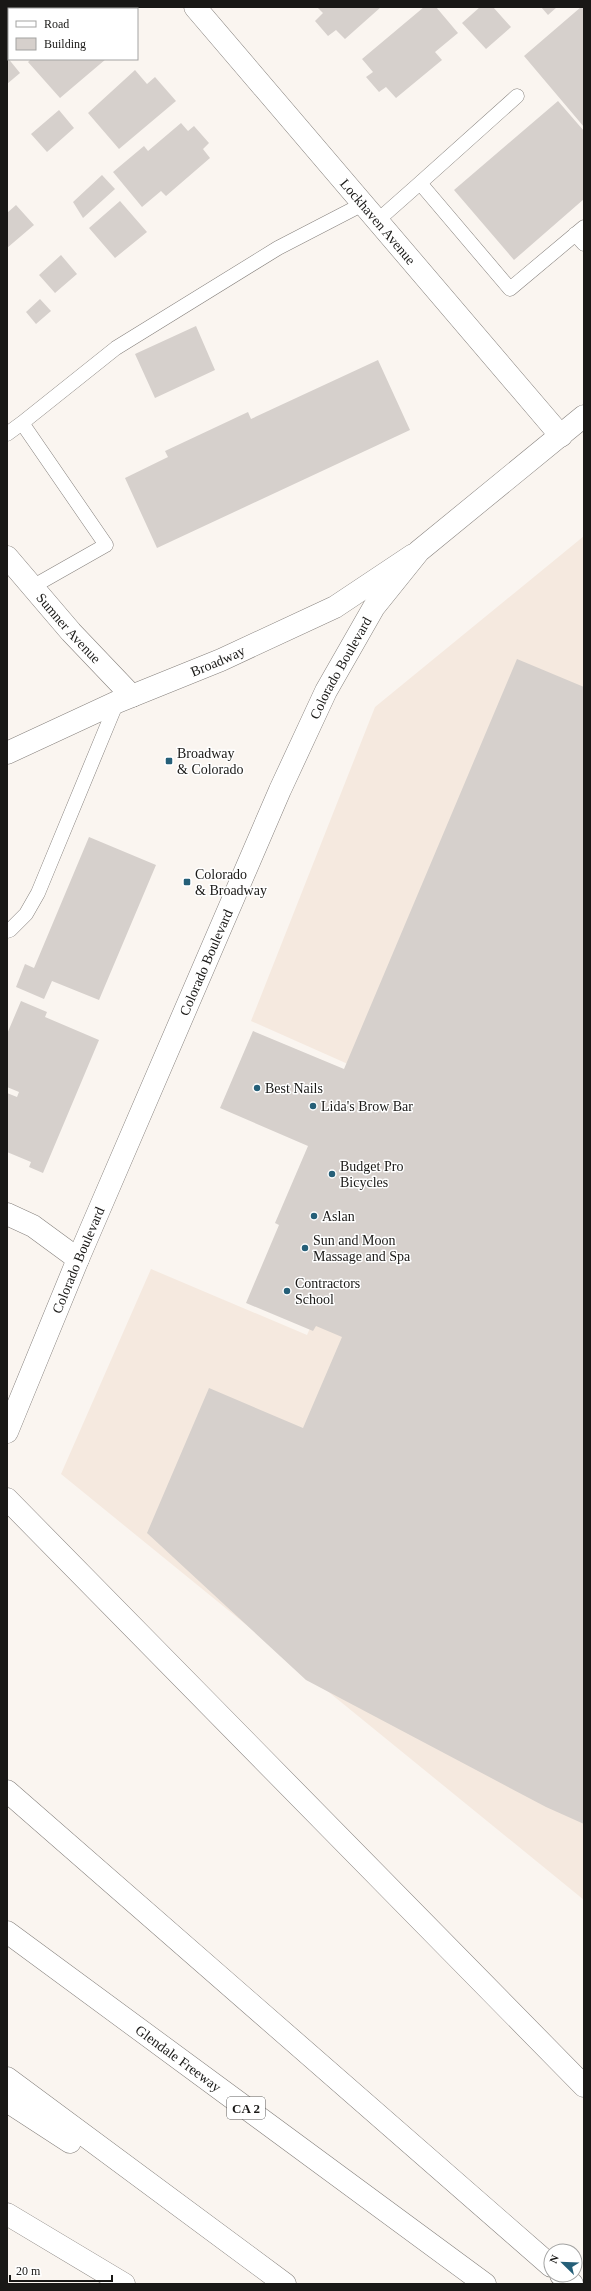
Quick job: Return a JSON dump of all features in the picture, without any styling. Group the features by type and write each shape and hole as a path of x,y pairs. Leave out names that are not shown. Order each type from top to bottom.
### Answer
{"main road":[{"name":"Lockhaven Avenue","path":"195,7 561,436"},
{"name":"Colorado Boulevard","path":"7,1432 78,1259 280,790 326,691 374,607 419,551 584,416"},
{"name":"Broadway","path":"7,753 124,699 221,660 335,607 419,551"},
{"name":"Sumner Avenue","path":"7,557 71,632 124,699"},
{"path":"7,1214 34,1226 78,1259"},
{"path":"7,1499 584,2086"},
{"path":"7,1791 38,1820 543,2259"},
{"name":"Glendale Freeway","path":"7,1932 485,2284"},
{"path":"7,2078 285,2284"},
{"path":"7,2101 247,2255"},
{"path":"7,2214 124,2284"}],"lane":[{"path":"377,221 517,96"},
{"path":"420,183 510,289 581,235"},
{"path":"7,434 116,348 278,248 363,204"},
{"path":"22,423 106,545 32,587"},
{"path":"7,931 10,930 26,914 38,893 124,699"}],"shaded area":[{"path":"584,536 584,1900 61,1474 151,1269 307,1335 413,1093 251,1021 375,707"}],"building":[{"path":"7,7 36,7 8,8 8,11"},
{"path":"317,7 381,7 345,39 336,30 328,36 315,21 323,13"},
{"path":"424,7 436,7 458,33 435,52 442,60 396,98 386,87 379,92 366,77 373,72 362,59"},
{"path":"480,7 493,7 511,27 486,49 462,23"},
{"path":"541,7 557,7 548,15"},
{"path":"581,7 584,8 584,127 524,56"},
{"path":"7,57 20,73 7,84"},
{"path":"30,60 105,60 60,98 28,62"},
{"path":"135,70 147,84 155,77 176,101 119,149 88,113"},
{"path":"558,101 584,131 584,199 514,260 454,190"},
{"path":"59,110 74,128 47,152 31,134"},
{"path":"181,123 188,131 194,126 209,143 203,149 210,158 166,196 161,191 142,207 113,172 144,146 148,151"},
{"path":"102,175 115,189 83,218 73,202"},
{"path":"120,201 147,232 115,258 89,228"},
{"path":"16,205 34,225 7,248 7,213"},
{"path":"61,255 77,274 55,293 39,275"},
{"path":"40,299 51,311 36,324 26,312"},
{"path":"196,326 215,370 155,398 135,354"},
{"path":"378,360 410,430 157,548 125,478 168,457 165,451 248,412 251,419"},
{"path":"517,659 584,687 584,1824 546,1807 306,1680 147,1533 209,1388 303,1428 342,1337 316,1326 313,1331 246,1303 279,1225 275,1223 308,1146 220,1108 253,1031 344,1069"},
{"path":"89,837 156,865 99,1000 52,981 44,999 16,987 25,964 34,968"},
{"path":"21,1001 47,1012 45,1017 99,1040 43,1173 29,1167 31,1162 7,1152 7,1093 17,1097 19,1092 7,1087 7,1034"}],"place":[{"name":"Broadway & Colorado","path":"169,761"},
{"name":"Colorado & Broadway","path":"187,882"},
{"name":"Best Nails","path":"257,1088"},
{"name":"Lida's Brow Bar","path":"313,1106"},
{"name":"Budget Pro Bicycles","path":"332,1174"},
{"name":"Aslan","path":"314,1216"},
{"name":"Sun and Moon Massage and Spa","path":"305,1248"},
{"name":"Contractors School","path":"287,1291"}]}
